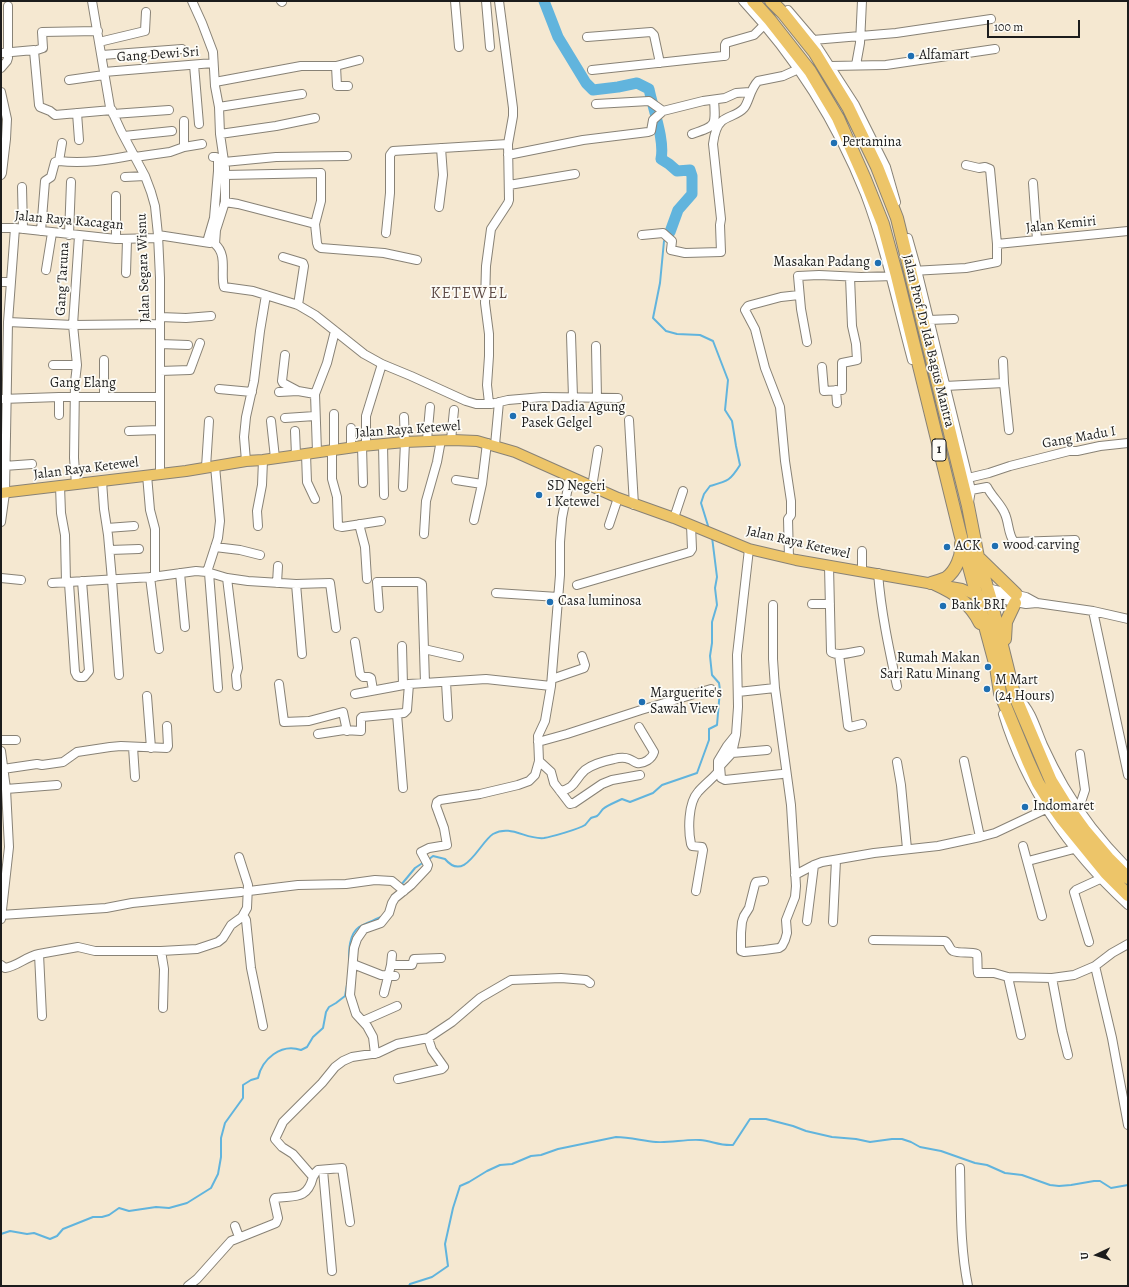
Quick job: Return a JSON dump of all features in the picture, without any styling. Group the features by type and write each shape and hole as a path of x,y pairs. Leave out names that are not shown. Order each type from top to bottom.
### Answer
{"highway":[{"name":"Jalan Prof Dr Ida Bagus Mantra","path":"753,1 770,20 802,67 810,71 838,118 865,179 883,224 894,276 935,442 976,590 1002,667 1051,781 1064,802 1098,839 1108,858 1128,878"},
{"name":"Jalan Prof Dr Ida Bagus Mantra","path":"771,1 783,13 815,53 848,106 877,167 897,218 914,271 968,506 978,557 989,593 1002,667 1000,693 1028,761 1038,783 1048,799 1092,857 1128,895"},
{"path":"933,584 946,578 955,568 960,554 960,533"},
{"path":"978,557 1016,599 1005,626 1002,667"},
{"path":"933,584 952,592 974,611 1002,667"}],"main road":[{"name":"Jalan Raya Ketewel","path":"3,493 60,489 76,484 383,444 427,440 477,440 515,452 634,505 674,518 749,549 830,566 989,593"}],"street":[{"name":"Jalan Segara Wisnu","path":"92,1 112,112 145,176 153,198 158,236 160,320 160,473"},
{"path":"192,1 213,52 224,162 225,202 211,243"},
{"path":"455,1 459,47"},
{"path":"486,1 490,47"},
{"path":"489,403 486,385 489,356 489,334 485,303 486,266 491,229 508,203 508,144 513,116 499,1"},
{"path":"642,236 663,233 672,241 671,250 685,253 721,252 721,219 713,144 714,134 722,121 734,116 744,108 750,92 758,81 783,76 802,67 743,1"},
{"path":"779,1 813,40 831,66 855,105 886,167 929,320 971,490 968,506"},
{"path":"856,65 860,36 862,1"},
{"path":"1,68 7,61 5,52 8,6"},
{"path":"99,42 145,31 146,12"},
{"path":"813,40 909,32 991,19"},
{"path":"592,70 724,56 724,45 726,43 754,35 764,25"},
{"path":"5,52 43,49 43,32 98,31"},
{"path":"587,37 651,32 654,35 660,63"},
{"path":"102,55 182,49"},
{"path":"831,66 886,65 995,49"},
{"path":"34,50 40,107 50,110 55,115 169,110"},
{"path":"215,82 301,66 336,66 359,60"},
{"name":"Gang Dewi Sri","path":"69,80 104,73 213,63"},
{"path":"194,65 199,124"},
{"path":"336,66 337,86 348,86"},
{"path":"1,92 7,119 1,175"},
{"path":"508,155 576,142 648,132 652,129 653,120 662,112 725,98 736,93 750,92"},
{"path":"219,107 302,94"},
{"path":"692,134 708,128 714,123 714,100"},
{"path":"596,104 651,102 662,112"},
{"path":"77,113 79,140"},
{"path":"220,134 276,126 315,118"},
{"path":"184,121 184,147"},
{"path":"124,136 172,131"},
{"path":"59,161 62,143"},
{"path":"40,231 45,181 51,177 55,162 102,161 170,152 184,147 202,144"},
{"path":"386,233 390,193 391,152 508,144"},
{"path":"439,206 443,175 441,148"},
{"path":"224,162 276,157 347,156"},
{"path":"211,243 218,171 218,158 212,157"},
{"path":"914,271 966,268 997,262 997,244 990,169 986,167 979,168 966,165"},
{"path":"224,175 321,173 321,201 315,224 318,246 321,248 384,253 417,260"},
{"path":"509,185 575,174"},
{"path":"125,176 145,176"},
{"path":"69,235 71,182"},
{"path":"1033,183 1037,240"},
{"path":"1,522 4,466 3,445 6,326 19,229 22,187"},
{"path":"116,196 116,240"},
{"path":"225,202 315,224"},
{"name":"Jalan Raya Kacagan","path":"1,228 116,240 158,236 211,243"},
{"name":"Jalan Kemiri","path":"997,244 1128,231"},
{"path":"46,270 52,233"},
{"name":"Gang Taruna","path":"76,484 74,458 74,397 77,365 73,324 79,236"},
{"path":"126,273 127,240"},
{"path":"211,243 218,247 222,258 224,287 253,291 298,305 314,315 364,354 382,364 466,401 478,404 543,397 618,398"},
{"path":"283,257 303,263 304,266 298,305"},
{"path":"807,342 801,309 798,276 894,276"},
{"path":"822,367 823,390 842,389 842,362 856,360 857,358 852,326 850,277"},
{"path":"1,282 11,282"},
{"path":"246,461 244,436 246,417 252,392 266,295"},
{"path":"789,558 788,519 791,515 791,501 785,461 780,407 765,368 755,329 745,310 750,304 781,297 800,295"},
{"path":"6,326 160,320 211,316"},
{"path":"929,320 954,319"},
{"path":"317,452 315,394 335,331"},
{"path":"571,335 573,397"},
{"path":"160,371 190,370 200,342"},
{"path":"160,344 188,345"},
{"path":"596,346 597,398"},
{"path":"285,355 282,381 298,391"},
{"path":"104,360 104,397"},
{"path":"1003,361 1009,430"},
{"path":"363,483 360,447 366,416 382,364"},
{"path":"53,365 77,365"},
{"path":"945,386 1004,383"},
{"path":"220,389 252,392"},
{"path":"836,390 837,403"},
{"path":"279,392 298,391 315,394"},
{"path":"59,396 59,415"},
{"name":"Gang Elang","path":"4,399 59,396 160,397"},
{"path":"474,520 499,402"},
{"path":"427,440 430,408"},
{"path":"424,534 426,501 454,410"},
{"path":"334,414 332,479 337,497 338,525 342,527 381,521"},
{"path":"285,418 315,416"},
{"path":"403,487 405,442 404,417"},
{"path":"629,420 634,505"},
{"path":"208,421 210,466 220,521 218,538 208,572 218,688"},
{"path":"271,421 275,458"},
{"path":"351,428 360,447"},
{"path":"129,431 160,430"},
{"path":"295,431 307,482 315,499"},
{"name":"Gang Madu I","path":"968,478 1069,451 1128,443"},
{"path":"383,444 384,496"},
{"path":"592,487 598,450"},
{"path":"258,526 257,511 262,485 263,460"},
{"path":"4,466 32,464"},
{"path":"146,475 150,510 155,526 153,577 159,649"},
{"path":"375,1054 373,1037 363,1021 356,1014 350,995 354,948 361,934 364,930 381,922 389,912 392,903 401,888 427,868 421,852 444,846 447,843 444,828 436,806 437,802 454,797 480,794 518,785 529,781 535,776 539,761 538,736 545,722 552,683 562,518 570,477"},
{"path":"456,480 482,484"},
{"path":"102,481 104,515 110,550 119,676"},
{"path":"971,490 987,487 1006,515 1010,534 1014,542 1075,540"},
{"path":"60,489 61,513 65,535 75,672 79,677 84,677 89,671 82,582"},
{"path":"674,518 683,491"},
{"path":"609,525 618,498"},
{"path":"359,524 365,547 367,579"},
{"path":"578,585 690,552 692,548 691,525"},
{"path":"107,528 134,526"},
{"path":"215,547 240,550 260,555"},
{"path":"110,550 139,549"},
{"path":"749,549 737,650 738,692 736,735 732,753 720,766 720,776 722,780 782,774"},
{"path":"862,551 862,571"},
{"path":"277,583 278,566"},
{"path":"830,566 831,652 834,654 839,654 860,651"},
{"path":"52,583 153,577 193,571 208,572 227,578 248,581 296,584 330,583 336,628"},
{"path":"180,573 185,627"},
{"path":"878,573 883,616 897,686"},
{"path":"1,578 20,580"},
{"path":"227,578 238,668 236,675 237,686"},
{"path":"380,608 377,582 418,582 422,584 425,682"},
{"path":"296,584 302,654"},
{"path":"496,593 558,597"},
{"name":"Jalan Raya Ketewel","path":"989,593 1016,599 1026,604 1037,602 1093,611 1128,619"},
{"path":"812,604 830,604"},
{"path":"764,881 756,882 749,908 744,916 741,933 741,951 764,950 779,948 782,946 785,940 786,920 795,898 796,886 791,805 775,688 773,605"},
{"path":"1093,611 1128,775"},
{"path":"355,642 360,674 362,677 371,678 373,690"},
{"path":"318,734 362,731 362,717 397,714 407,711 402,646"},
{"path":"424,649 459,657"},
{"path":"839,654 848,726 853,727 862,724"},
{"path":"355,694 406,684 425,682 492,679 552,683 584,668 585,666 582,656"},
{"path":"446,682 448,717"},
{"path":"279,684 284,722 309,721 343,712 347,731"},
{"path":"738,692 775,688"},
{"path":"538,742 711,689"},
{"path":"1000,693 1001,707 1014,746 1046,810 1074,848 1100,879 1128,905"},
{"path":"1014,694 1028,709 1064,786 1098,839 1128,868"},
{"path":"147,696 151,748"},
{"path":"397,714 403,788"},
{"path":"2,767 37,764 42,765 63,762 78,752 110,747 167,748 167,726"},
{"path":"560,791 571,788 578,777 586,769 594,765 620,758 630,759 636,763 646,762 654,752 639,727"},
{"path":"696,892 703,850 702,847 692,846 690,844 690,814 692,805 697,793 718,772 718,761 736,735"},
{"path":"1,740 16,740"},
{"path":"133,747 135,777"},
{"path":"732,753 767,750"},
{"path":"1,751 6,789 9,847 1,919"},
{"path":"1078,808 1085,790 1080,754"},
{"path":"539,761 551,772 553,780 560,791 568,802 572,804 602,784 612,780 640,775"},
{"path":"964,761 980,837"},
{"path":"897,762 903,801 907,849"},
{"path":"6,789 57,785"},
{"path":"795,875 814,865 836,860 874,853 938,846 980,837 995,833 1046,810"},
{"path":"1024,846 1042,916"},
{"path":"1028,861 1074,848"},
{"path":"1,965 5,968 13,966 26,958 39,954 78,947 95,951 161,951 197,948 218,942 223,938 230,925 242,917 247,908 245,892 248,885 239,857"},
{"path":"833,922 836,860"},
{"path":"807,921 814,865"},
{"path":"1089,942 1074,892 1100,879"},
{"path":"1,915 106,908 132,903 245,892 298,885 346,884 375,880 391,881 401,888"},
{"path":"242,917 246,920 252,973 263,1026"},
{"path":"873,940 945,941 954,952 976,953 978,959 978,973 994,973 1008,977 1052,978 1074,975 1095,966 1112,953 1128,944"},
{"path":"161,951 164,969 163,1008"},
{"path":"39,954 42,1016"},
{"path":"384,993 392,976 392,955"},
{"path":"391,965 412,965 414,959 441,958"},
{"path":"353,964 374,972 392,976"},
{"path":"1095,966 1112,1038 1128,1123"},
{"path":"1008,977 1021,1035"},
{"path":"313,1177 293,1154 275,1140 276,1135 283,1122 322,1083 335,1067 343,1061 352,1057 375,1054 398,1044 428,1038 452,1022 480,998 511,980 560,978 586,980 590,983"},
{"path":"1052,978 1068,1055"},
{"path":"363,1021 397,1006"},
{"path":"398,1080 442,1070 444,1067 432,1050 428,1038"},
{"path":"188,1286 197,1279 230,1243 239,1237 276,1223 278,1218 274,1200 275,1198 299,1196 309,1187 316,1172 342,1168 350,1222"},
{"path":"960,1168 964,1266 968,1286"},
{"path":"323,1170 332,1271"},
{"path":"235,1226 239,1237"}],"waterway":[{"path":"544,1 558,37 586,83 593,90 637,83 649,89 660,134 662,151 661,159 677,171 690,170 692,176 692,194 678,210 670,232"},
{"path":"664,241 660,283 653,318 666,331 677,334 700,335 713,341 728,380 725,410 732,421 740,465 728,480 710,486 704,494 701,503 709,529"},
{"path":"428,860 433,856 445,859 452,865 459,866 465,864 493,834 500,831 512,831 537,838 544,838 571,831 582,827 591,818 598,815 603,809 622,799 630,802 653,793 662,785 697,773 709,740 709,729 717,725 720,690 719,683 712,675 710,656 712,643 712,622 717,605 715,588 717,577 712,537"},
{"path":"401,885 415,868 424,862"},
{"path":"349,964 350,944 355,930 383,916"},
{"path":"1,1234 10,1231 27,1234 34,1233 50,1239 57,1236 63,1229 93,1217 109,1215 119,1208 129,1211 156,1207 169,1208 187,1203 211,1188 218,1174 221,1157 221,1138 225,1123 243,1098 243,1085 258,1078 260,1071 268,1059 274,1054 286,1049 294,1048 301,1050 307,1047 313,1037 323,1028 326,1012 329,1007 345,996 347,985"},
{"path":"409,1286 410,1284 432,1277 448,1266 445,1244 453,1208 460,1186 500,1165 512,1164 531,1156 541,1155 558,1149 616,1137 656,1142 700,1140 724,1145 733,1145 750,1119 766,1119 832,1137 870,1142 902,1139 920,1147 941,1151 975,1163 987,1165 1005,1173 1022,1175 1050,1185 1071,1185 1094,1181 1100,1181 1111,1188 1128,1185"}],"place":[{"name":"Alfamart","path":"911,56"},
{"name":"Pertamina","path":"834,143"},
{"name":"Masakan Padang","path":"878,263"},
{"name":"Pura Dadia Agung Pasek Gelgel","path":"513,416"},
{"name":"SD Negeri 1 Ketewel","path":"539,495"},
{"name":"wood carving","path":"995,546"},
{"name":"ACK","path":"947,547"},
{"name":"Casa luminosa","path":"550,602"},
{"name":"Bank BRI","path":"943,606"},
{"name":"Rumah Makan Sari Ratu Minang","path":"988,667"},
{"name":"M Mart (24 Hours)","path":"987,689"},
{"name":"Marguerite's Sawah View","path":"642,702"},
{"name":"Indomaret","path":"1025,807"}],"district":[{"name":"KETEWEL","path":"469,294"}]}
